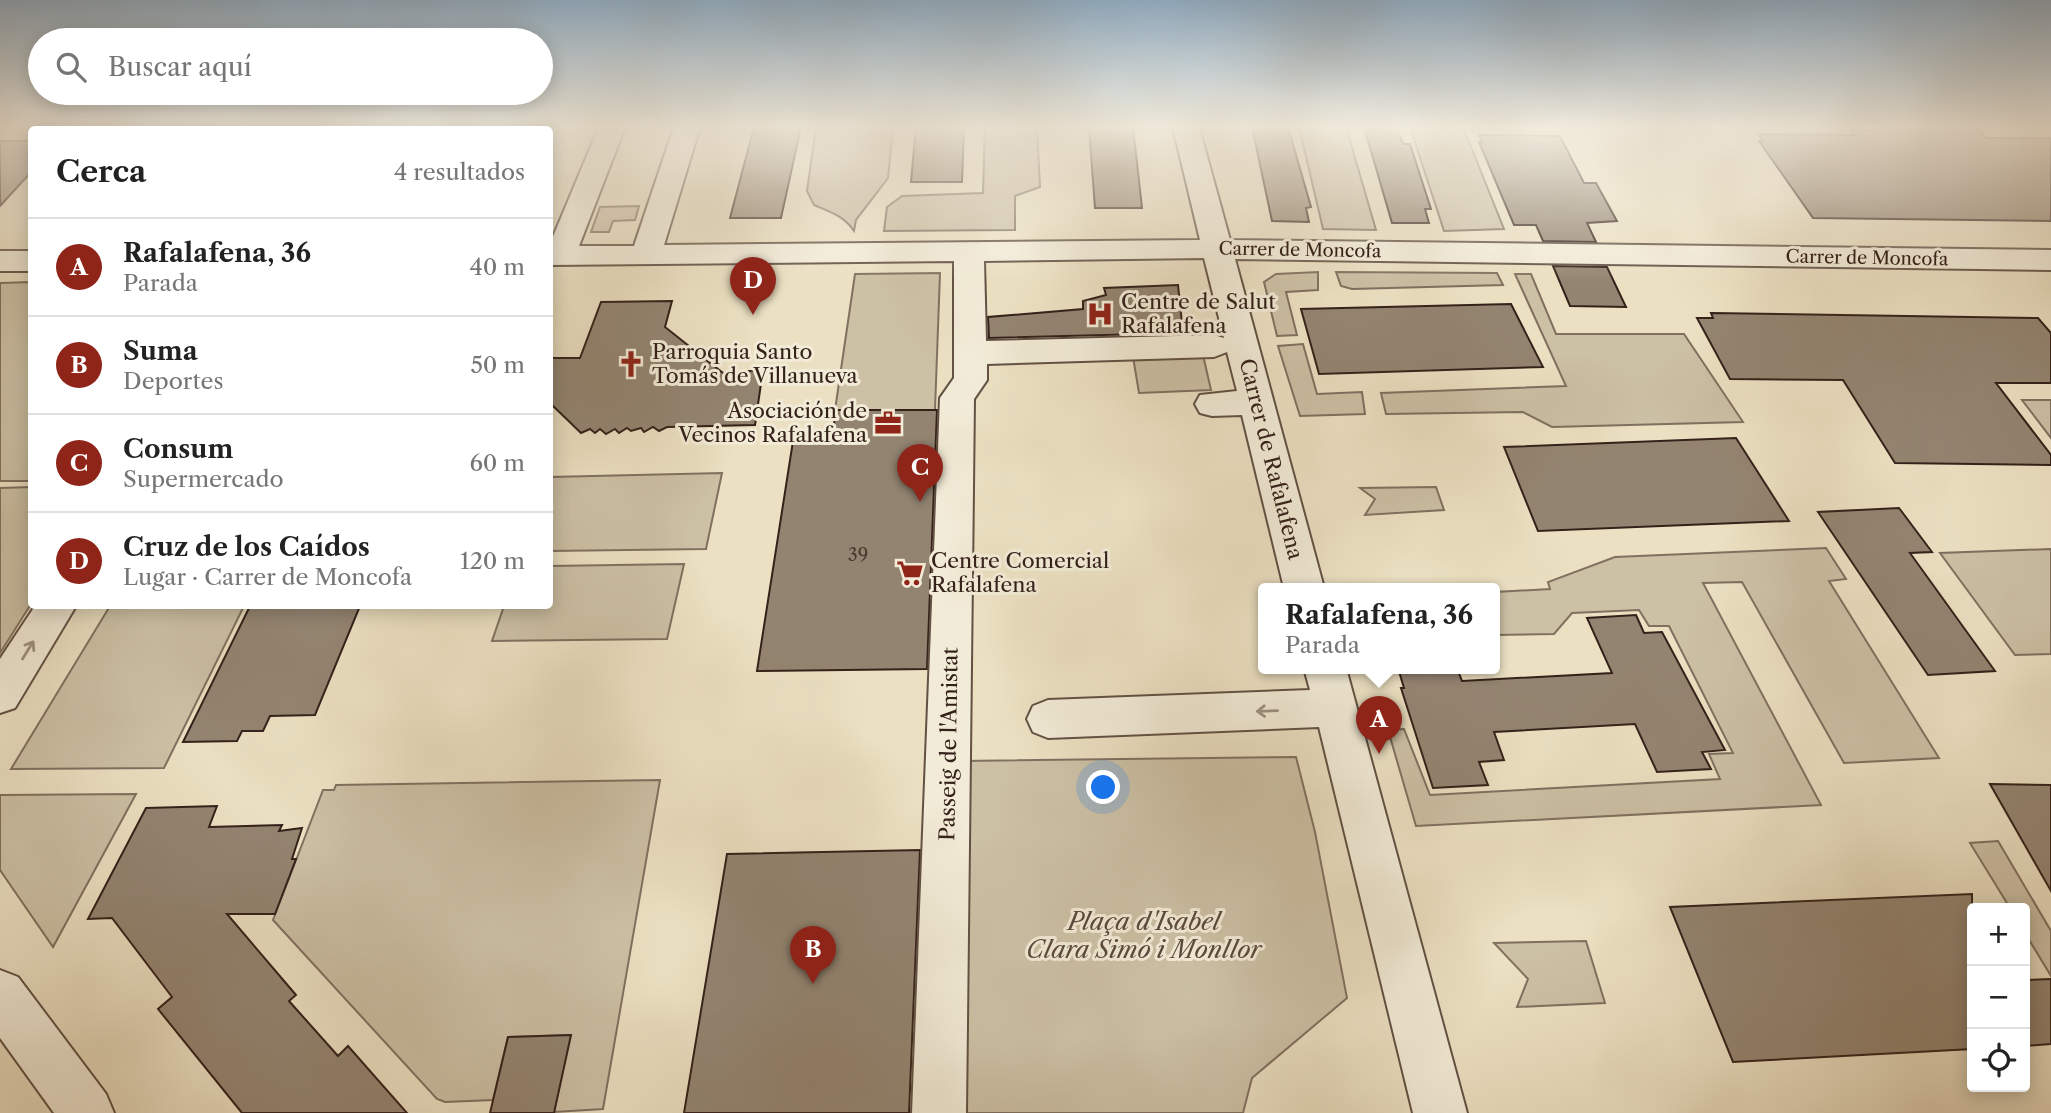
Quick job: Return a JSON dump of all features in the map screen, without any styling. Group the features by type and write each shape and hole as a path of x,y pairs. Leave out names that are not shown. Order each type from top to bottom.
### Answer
{"street":[{"path":"555,255 589,179"},
{"path":"646,255 670,179"},
{"name":"Carrer de Rafalafena","path":"1199,179 1303,583"},
{"name":"Carrer de Moncofa","path":"555,255 1216,249 2051,260"},
{"path":"968,251 970,366"},
{"path":"0,261 28,261"},
{"path":"970,366 1214,346"},
{"path":"970,366 1134,375"},
{"name":"Passeig de l'Amistat","path":"939,1113 957,398 970,366"},
{"path":"1212,404 1256,402"},
{"path":"0,695 54,609"},
{"path":"1048,719 1330,688 1440,1113"},
{"path":"0,995 87,1113"}],"green space":[{"path":"809,179 887,179 856,220 854,231 841,218 814,205 807,191"},
{"path":"983,179 1040,179 1040,187 1015,196 1015,230 884,231 887,207 902,196 983,193"},
{"path":"1311,179 1361,179 1376,230 1323,229"},
{"path":"1427,179 1484,179 1504,229 1444,231"},
{"path":"639,206 635,220 613,221 609,232 591,232 600,207"},
{"path":"1318,272 1318,290 1286,292 1297,335 1277,336 1264,282 1276,274"},
{"path":"1336,272 1497,273 1503,285 1352,289 1341,286"},
{"path":"940,273 935,410 835,410 855,274"},
{"path":"1515,274 1531,274 1556,334 1684,334 1743,422 1552,427 1523,412 1386,414 1381,393 1566,386"},
{"path":"28,282 28,481 0,481 0,283"},
{"path":"1303,344 1317,394 1362,392 1365,414 1300,416 1278,346"},
{"path":"1203,355 1211,390 1139,393 1133,357"},
{"path":"2022,400 2051,400 2051,438"},
{"path":"722,473 706,549 553,551 553,477"},
{"path":"28,487 28,609 0,653 0,488"},
{"path":"1436,487 1444,510 1365,515 1375,499 1360,488"},
{"path":"1826,548 1846,579 1829,581 1939,758 1844,763 1742,582 1703,583 1821,805 1416,826 1388,730 1404,729 1430,795 1720,779 1709,754 1733,753 1669,626 1649,626 1639,610 1572,613 1554,634 1500,635 1500,592 1550,589 1548,582 1615,557"},
{"path":"2051,549 2051,654 2015,655 1940,553"},
{"path":"684,564 667,639 492,641 503,609 553,609 553,566"},
{"path":"108,609 243,609 164,768 11,769"},
{"name":"Plaça d'Isabel Clara Simó i Monllor","path":"1296,757 1315,832 1347,998 1252,1078 1243,1113 966,1113 963,761"},
{"path":"660,780 603,1109 554,1112 570,1035 508,1037 493,1100 445,1102 437,1099 273,920 323,790 334,790 336,785"},
{"path":"136,794 53,947 0,870 0,795"},
{"path":"1998,841 2051,931 2051,976 2030,941 2030,903 2007,903 1970,843"},
{"path":"1586,941 1605,1003 1517,1007 1528,979 1494,943"}],"building":[{"path":"0,179 25,179 0,206"},
{"path":"740,179 790,179 781,218 730,218"},
{"path":"911,179 962,179 962,182 911,182"},
{"path":"1093,179 1139,179 1142,208 1095,208"},
{"path":"1263,179 1303,179 1311,207 1306,208 1309,222 1272,221"},
{"path":"1379,179 1421,179 1431,209 1425,209 1429,223 1392,223"},
{"path":"1495,179 1582,179 1584,183 1596,183 1617,221 1587,223 1596,242 1543,241 1536,225 1514,225"},
{"path":"1786,179 2051,179 2051,221 1813,218"},
{"path":"1553,266 1607,267 1626,307 1570,306"},
{"name":"Centre de Salut Rafalafena","path":"1178,285 1183,333 989,338 988,317 1083,309 1083,301 1106,295 1104,288"},
{"name":"Parroquia Santo Tomás de Villanueva","path":"672,301 665,327 723,373 763,370 755,425 667,427 659,431 653,427 644,432 641,428 631,431 627,428 619,433 615,429 606,434 600,429 595,433 590,429 581,433 553,406 553,358 580,358 601,302"},
{"path":"1511,304 1543,367 1319,374 1301,309"},
{"path":"1711,313 2038,318 2051,333 2051,383 1996,383 2051,455 2051,465 1895,463 1843,380 1730,379 1697,318 1713,318"},
{"path":"835,410 937,410 927,669 757,671 793,441 833,440"},
{"path":"1736,438 1789,521 1538,531 1504,447"},
{"path":"1899,508 1932,552 1910,553 1995,671 1928,675 1818,512"},
{"path":"249,609 359,609 315,715 270,716 263,731 242,731 237,741 183,742"},
{"path":"1636,615 1644,633 1662,632 1725,750 1702,752 1711,769 1657,772 1635,724 1494,732 1504,760 1479,762 1488,785 1433,788 1401,688 1404,688 1400,674 1459,674 1462,681 1612,673 1587,618"},
{"path":"1990,784 2051,785 2051,891"},
{"path":"217,806 209,827 282,825 279,831 302,828 292,859 296,859 275,914 227,914 296,995 289,1001 338,1056 348,1046 407,1113 242,1113 158,1009 172,997 112,918 88,919 146,808"},
{"path":"920,850 909,1113 684,1113 727,854"},
{"path":"1972,894 1972,903 1967,903 1967,1049 1733,1062 1670,907"},
{"path":"2051,979 2051,1044 2030,1046 2030,980"},
{"path":"571,1035 554,1113 490,1113 508,1037"}],"place":[{"name":"Centre de Salut Rafalafena","path":"1100,314"},
{"name":"Cruz de los Caídos","path":"753,315"},
{"name":"Parroquia Santo Tomás de Villanueva","path":"631,364"},
{"name":"Asociación de Vecinos Rafalafena","path":"888,423"},
{"name":"Consum","path":"920,502"},
{"name":"Centre Comercial Rafalafena","path":"910,573"},
{"name":"Rafalafena, 36","path":"1379,754"},
{"name":"Suma","path":"813,984"}]}
